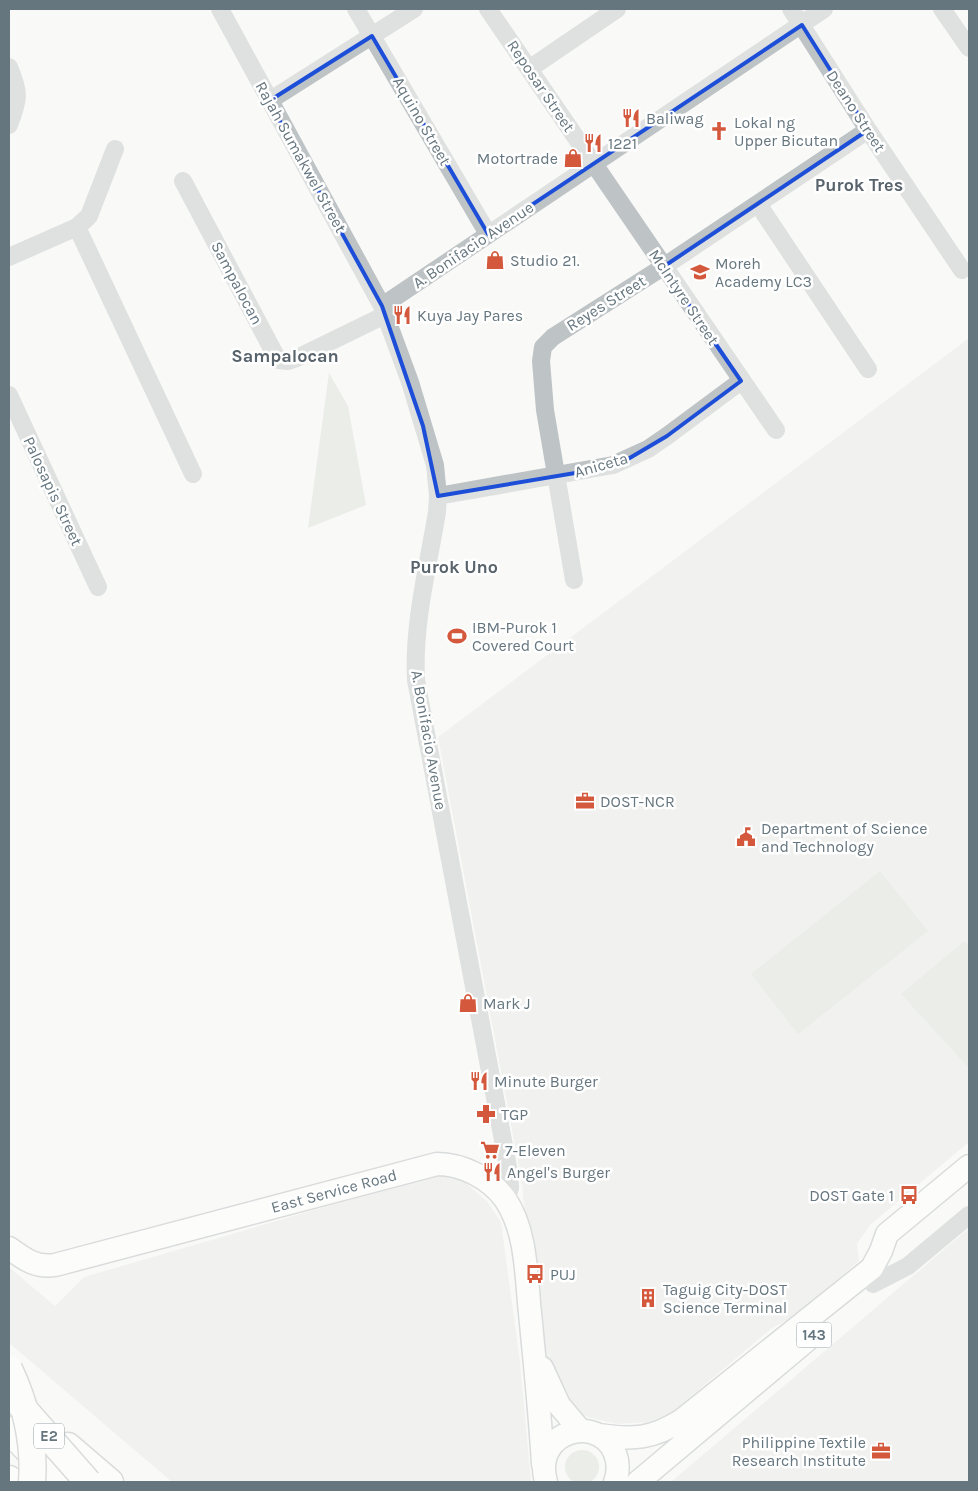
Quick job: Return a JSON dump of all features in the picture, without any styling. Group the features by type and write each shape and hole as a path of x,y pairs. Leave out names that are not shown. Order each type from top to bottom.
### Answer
{"highway":[{"path":"9,1369 23,1401 30,1428 34,1459 32,1482"},
{"name":"E2","path":"9,1383 100,1482"},
{"name":"E2","path":"9,1392 88,1482"},
{"name":"E2","path":"9,1420 68,1482"},
{"name":"E2","path":"9,1430 58,1482"},
{"path":"68,1446 110,1482"}],"main road":[{"name":"East Service Road","path":"9,1248 34,1265 44,1267 437,1164 449,1164 466,1169 485,1180 506,1200 521,1238 534,1349 544,1473"},
{"name":"143","path":"590,1433 628,1440 666,1431 682,1420 872,1268 887,1234 969,1166"},
{"name":"143","path":"638,1482 873,1284 903,1238 969,1183"},
{"name":"East Service Road","path":"534,1349 553,1394 567,1416 590,1433 608,1443 615,1453 618,1466 615,1482"},
{"path":"544,1473 548,1449 554,1441 566,1433 590,1433"}],"street":[{"name":"Rajah Sumakwel Street","path":"220,9 383,311"},
{"name":"Aquino Street","path":"356,9 488,234"},
{"path":"270,100 414,9"},
{"name":"Reposar Street","path":"488,9 593,164"},
{"path":"529,69 617,9"},
{"name":"Deano Street","path":"791,9 868,130 962,270"},
{"name":"A. Bonifacio Avenue","path":"506,1200 510,1188 509,1172 416,680 415,663 419,618 438,496 434,465 423,426 383,311 488,234 824,9"},
{"path":"942,9 969,48"},
{"path":"9,67 16,84 18,102 9,125"},
{"name":"Reyes Street","path":"574,580 545,410 541,362 543,347 552,337 663,267 868,130"},
{"path":"9,256 77,228 89,216 115,149"},
{"name":"McIntyre Street","path":"593,164 776,430"},
{"name":"Sampalocan","path":"183,181 278,360 288,362 297,358 383,311"},
{"path":"758,204 868,368"},
{"path":"77,228 193,474"},
{"name":"Aniceta","path":"438,496 599,469 628,459 667,436 741,381"},
{"name":"Palosapis Street","path":"9,395 98,587"},
{"path":"873,1284 908,1266 969,1215"}],"highlighted area":[{"path":"802,25 868,130 663,267 741,381 667,436 628,459 599,469 438,496 423,426 382,306 269,101 372,36 488,234"}],"shaded area":[{"name":"Department of Science and Technology","path":"969,338 969,1142 870,1225 857,1244 859,1261 796,1315 772,1328 670,1414 648,1422 618,1424 590,1418 571,1409 547,1366 529,1261 522,1183 438,737"},
{"path":"329,373 348,406 366,505 308,528"},
{"path":"880,871 928,931 798,1034 751,974"},
{"path":"963,942 969,944 969,1068 901,994"},
{"path":"435,1175 447,1175 461,1179 487,1201 501,1222 520,1362 531,1482 172,1482 9,1343 9,1267 55,1306 84,1277"},
{"path":"969,1228 969,1482 671,1482"},
{"path":"582,1450 594,1455 599,1467 594,1479 582,1484 570,1479 565,1467 570,1455"}],"place":[{"name":"Baliwag","path":"631,118"},
{"name":"Lokal ng Upper Bicutan","path":"719,131"},
{"name":"1221","path":"593,143"},
{"name":"Motortrade","path":"573,158"},
{"name":"Studio 21.","path":"495,260"},
{"name":"Moreh Academy LC3","path":"700,272"},
{"name":"Kuya Jay Pares","path":"402,315"},
{"name":"IBM-Purok 1 Covered Court","path":"457,636"},
{"name":"DOST-NCR","path":"585,801"},
{"name":"Department of Science and Technology","path":"746,837"},
{"name":"Mark J","path":"468,1003"},
{"name":"Minute Burger","path":"479,1081"},
{"name":"TGP","path":"486,1114"},
{"name":"7-Eleven","path":"490,1150"},
{"name":"Angel's Burger","path":"492,1172"},
{"name":"DOST Gate 1","path":"909,1195"},
{"name":"PUJ","path":"535,1274"},
{"name":"Taguig City-DOST Science Terminal","path":"648,1298"},
{"name":"Philippine Textile Research Institute","path":"881,1451"}],"district":[{"name":"Purok Tres","path":"859,185"},
{"name":"Sampalocan","path":"285,356"},
{"name":"Purok Uno","path":"454,567"}]}
